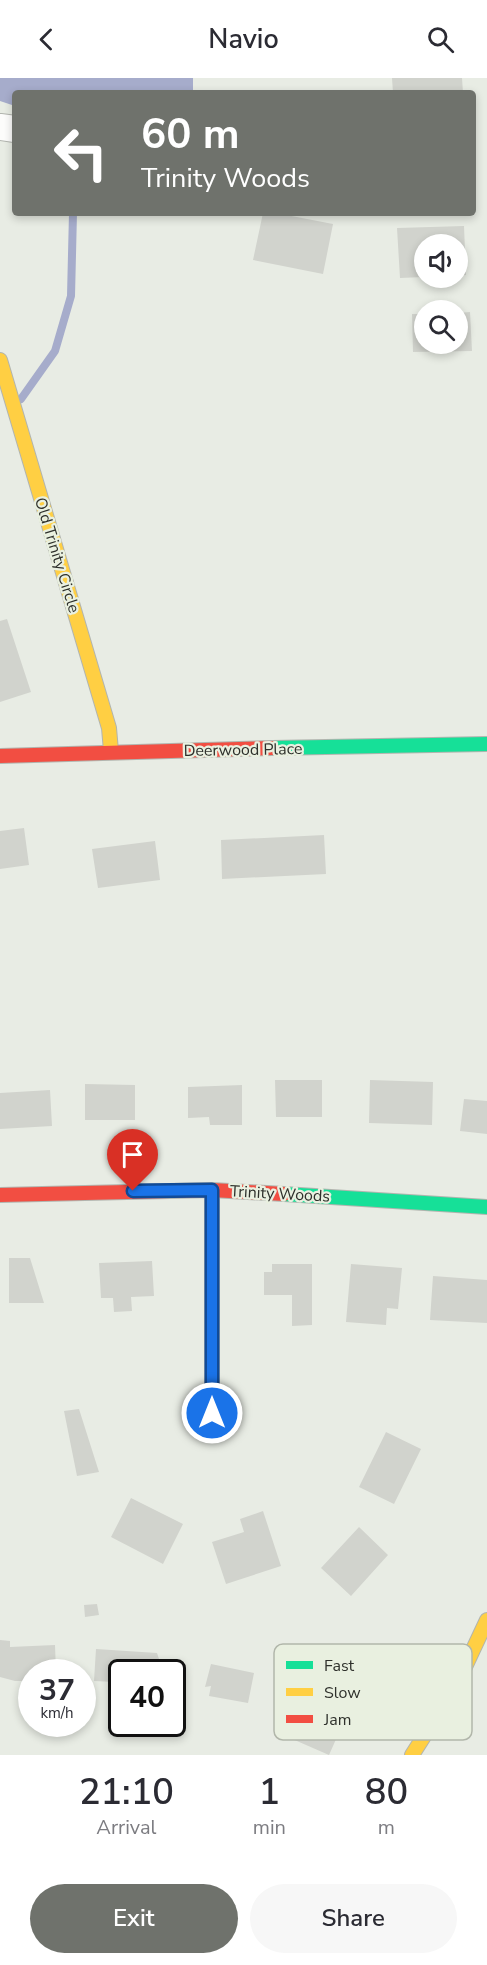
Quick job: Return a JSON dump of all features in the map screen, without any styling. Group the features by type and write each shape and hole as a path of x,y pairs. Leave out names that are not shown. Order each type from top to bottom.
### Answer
{"street":[{"name":"Old Trinity Circle","path":"0,360 109,728 111,751"},
{"name":"Deerwood Place","path":"0,756 111,751 487,744"},
{"name":"Trinity Woods","path":"0,1195 212,1190 487,1207"},
{"path":"212,1190 212,1413"},
{"path":"472,1652 487,1620"},
{"path":"412,1755 422,1740"}],"water":[{"path":"0,78 193,78 193,90 12,90 12,105 0,101"}],"building":[{"path":"392,78 462,78 463,90 393,90"},
{"path":"262,216 292,216 333,224 323,274 253,260"},
{"path":"464,226 464,234 414,234 414,277 400,278 397,228"},
{"path":"468,312 470,312 472,351 468,351"},
{"path":"412,314 414,314 414,352 413,352"},
{"path":"7,619 31,692 0,702 0,621"},
{"path":"24,828 29,865 0,869 0,831"},
{"path":"324,835 326,874 222,879 221,840"},
{"path":"155,841 160,880 98,888 92,849"},
{"path":"275,1080 322,1080 322,1117 276,1117"},
{"path":"370,1080 433,1082 432,1125 369,1123"},
{"path":"85,1084 135,1085 135,1120 85,1120"},
{"path":"242,1085 242,1125 210,1125 209,1117 188,1118 188,1087"},
{"path":"50,1090 52,1126 0,1129 0,1093"},
{"path":"464,1099 487,1101 487,1134 460,1131"},
{"path":"9,1258 30,1258 44,1303 9,1303"},
{"path":"152,1261 154,1296 131,1297 132,1311 114,1312 113,1298 101,1298 99,1263"},
{"path":"272,1264 312,1264 312,1325 292,1326 292,1295 264,1295 264,1272 272,1272"},
{"path":"351,1264 402,1268 398,1309 387,1308 386,1325 346,1322"},
{"path":"433,1276 487,1280 487,1323 430,1320"},
{"path":"79,1409 99,1472 77,1476 64,1411"},
{"path":"386,1432 421,1449 394,1504 359,1487"},
{"path":"131,1498 183,1524 163,1564 111,1537"},
{"path":"263,1511 281,1566 226,1584 212,1542 244,1532 240,1519"},
{"path":"359,1527 388,1555 351,1596 321,1568"},
{"path":"97,1604 99,1615 85,1617 84,1605"},
{"path":"0,1640 10,1641 10,1647 55,1645 56,1659 18,1659 18,1681 0,1677"},
{"path":"96,1649 157,1653 159,1659 108,1659 108,1682 96,1681"},
{"path":"211,1664 254,1673 248,1703 209,1696 211,1686 205,1687"},
{"path":"295,1740 336,1740 329,1755"}],"waterway":[{"path":"21,399 55,351 71,296 73,216"}],"traffic: fast":[{"path":"272,748 487,744"},
{"path":"284,1194 487,1207"}],"traffic: slow":[{"path":"0,360 109,728 111,751"},
{"path":"472,1652 487,1620"},
{"path":"412,1755 422,1740"}],"traffic: jam":[{"path":"0,756 272,748"},
{"path":"0,1195 212,1190 284,1194"},
{"path":"212,1190 212,1413"}],"route":[{"path":"133,1191 212,1190 212,1413"}]}
